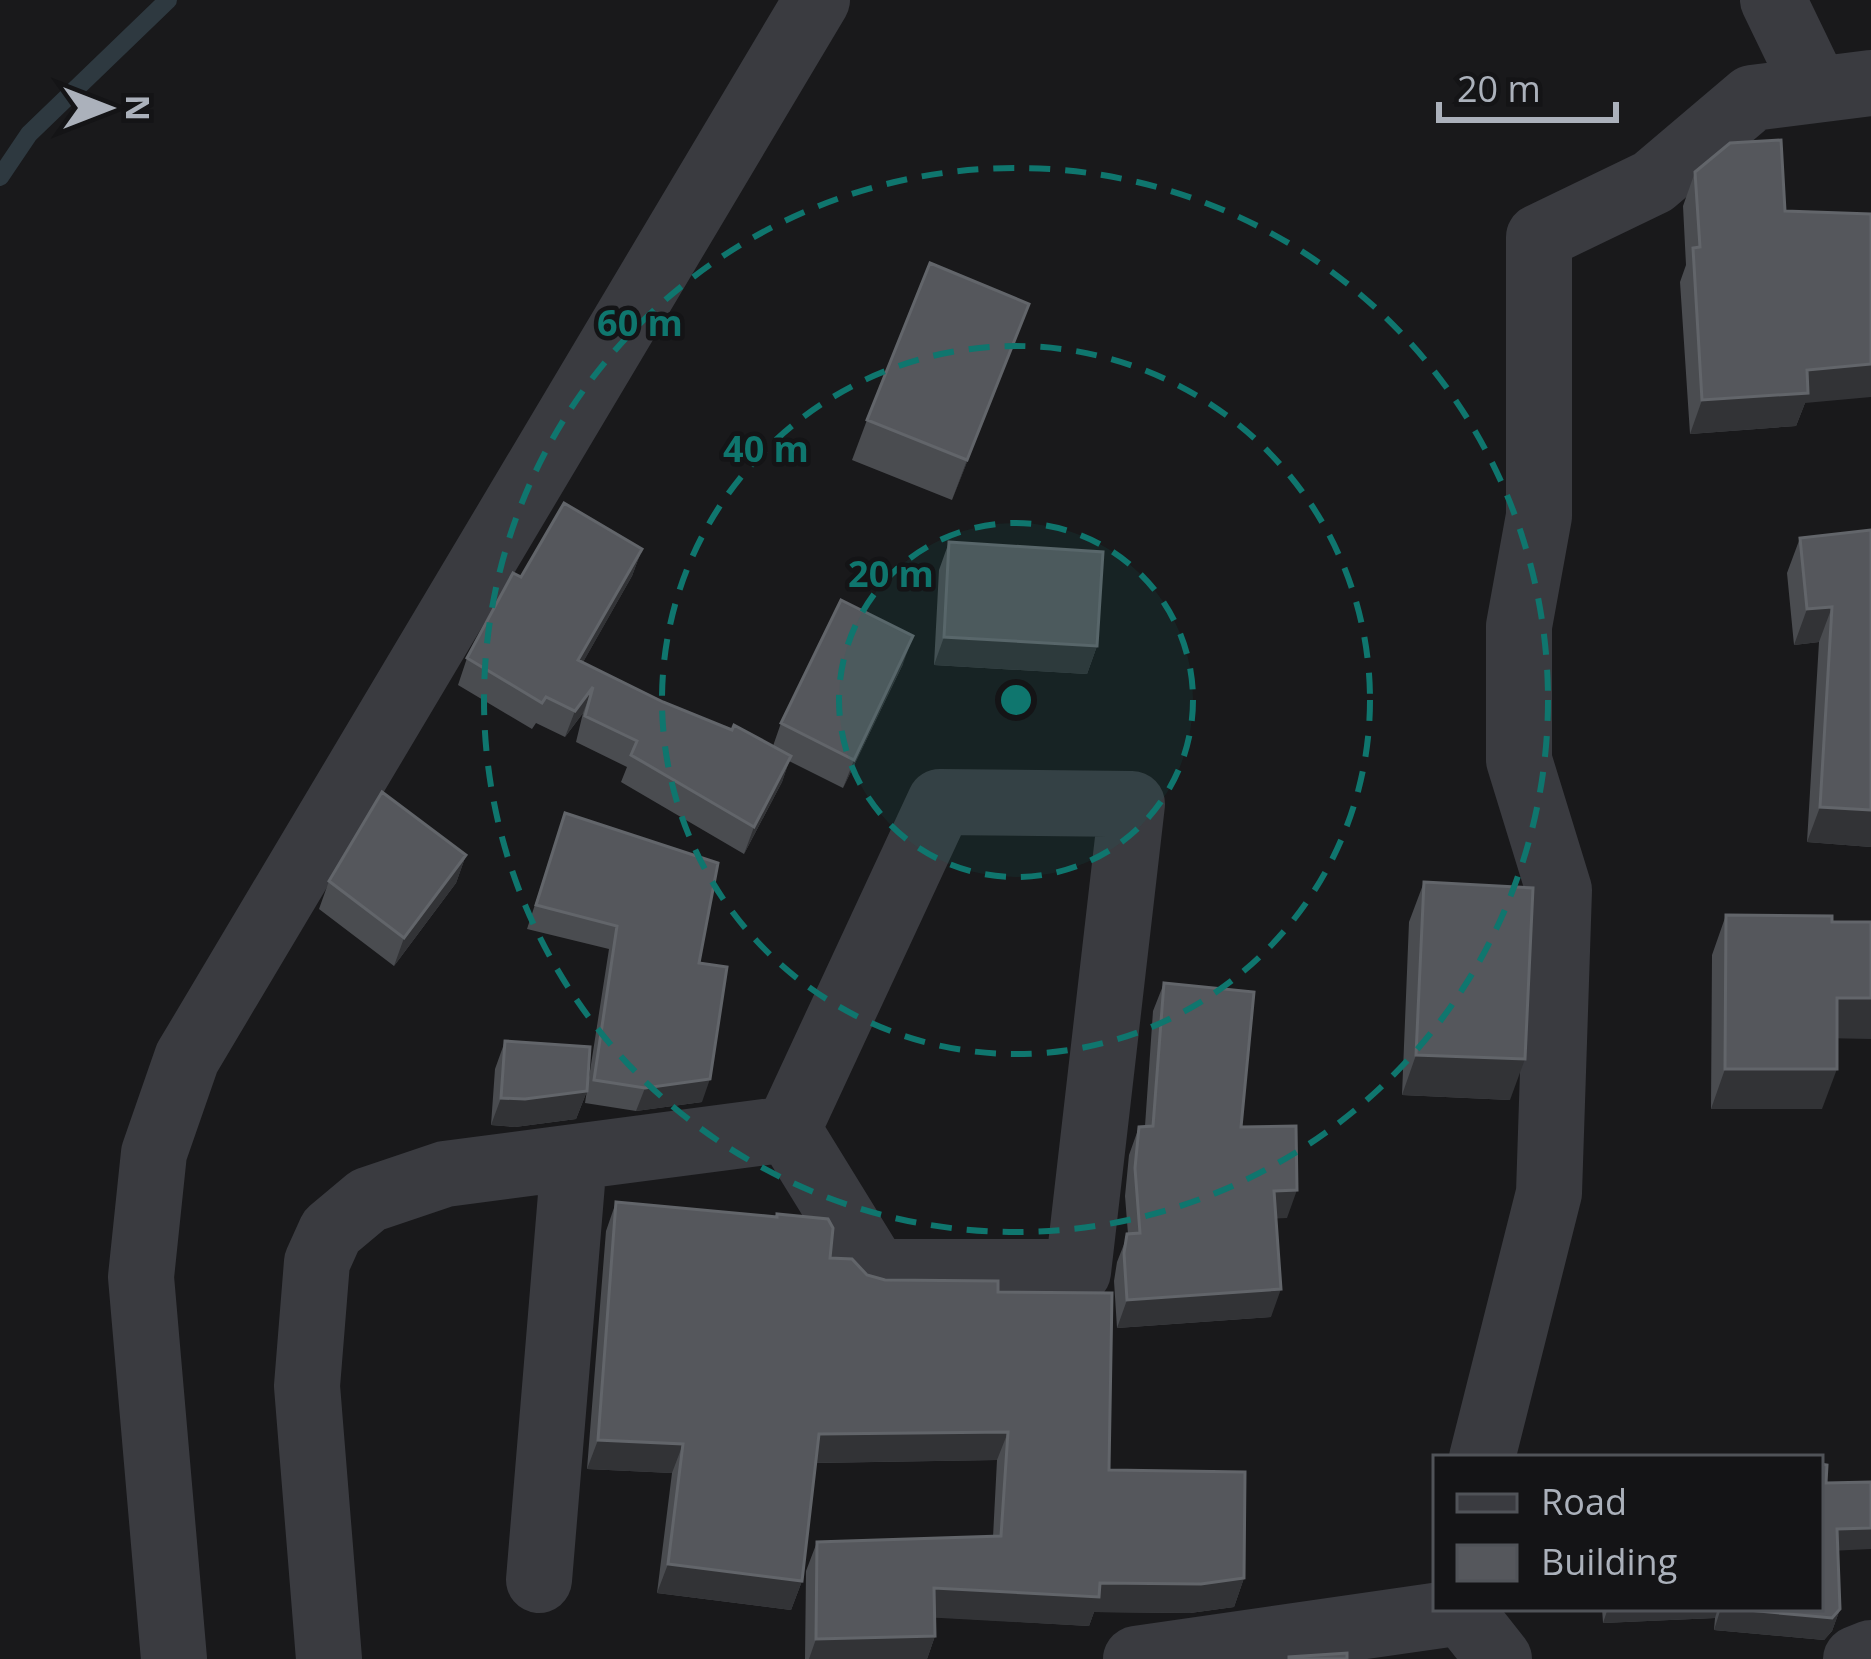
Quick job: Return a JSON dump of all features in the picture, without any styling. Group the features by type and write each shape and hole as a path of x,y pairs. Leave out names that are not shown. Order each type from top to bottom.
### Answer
{"street":[{"path":"174,1659 141,1277 154,1153 187,1058 817,0"},
{"path":"1773,0 1843,86"},
{"path":"1483,1455 1549,1193 1558,890 1519,760 1519,626 1539,516 1539,237 1653,182 1752,98 1843,86"},
{"path":"940,802 1132,804 1078,1272 876,1272 788,1129 940,802"},
{"path":"329,1659 307,1386 316,1262 331,1231 368,1200 445,1174 788,1129"},
{"path":"539,1580 574,1159"},
{"path":"1136,1659 1475,1626"},
{"path":"1856,1659 1871,1653"}],"building":[{"path":"1781,140 1785,211 1871,214 1871,364 1807,370 1808,393 1702,400 1693,248 1700,247 1695,172 1730,143"},
{"path":"930,263 1029,304 967,460 867,420"},
{"path":"564,503 642,549 578,660 663,702 732,730 734,725 791,756 754,827 631,755 637,741 585,716 593,687 575,711 546,697 542,703 467,658 513,573 521,577"},
{"path":"1871,530 1871,810 1820,807 1832,607 1807,609 1800,538"},
{"path":"949,542 1103,552 1097,646 944,637"},
{"path":"841,600 913,636 854,760 781,723"},
{"path":"382,792 466,855 404,938 329,881"},
{"path":"565,813 718,863 699,963 727,967 710,1079 645,1088 594,1080 617,926 536,905"},
{"path":"1424,882 1533,888 1525,1059 1416,1055"},
{"path":"1726,915 1832,916 1832,922 1871,922 1871,998 1837,998 1837,1069 1725,1069"},
{"path":"1164,983 1254,992 1241,1127 1296,1126 1297,1190 1274,1191 1281,1289 1127,1300 1124,1253 1127,1234 1140,1233 1135,1168 1139,1127 1153,1126"},
{"path":"505,1041 590,1047 587,1091 501,1098"},
{"path":"616,1202 828,1219 833,1228 830,1258 852,1259 867,1275 885,1280 998,1281 998,1292 1112,1293 1109,1470 1245,1472 1244,1578 1201,1584 1100,1583 1099,1597 934,1588 935,1636 816,1639 817,1542 1001,1536 1008,1432 819,1434 802,1581 668,1564 683,1444 598,1440"},
{"path":"1823,1464 1827,1465 1826,1483 1871,1482 1871,1528 1837,1529 1840,1609 1832,1618 1758,1611 1823,1611"},
{"path":"1347,1653 1347,1659 1289,1659 1289,1657"}],"waterway":[{"path":"0,177 29,134 168,0"}]}
